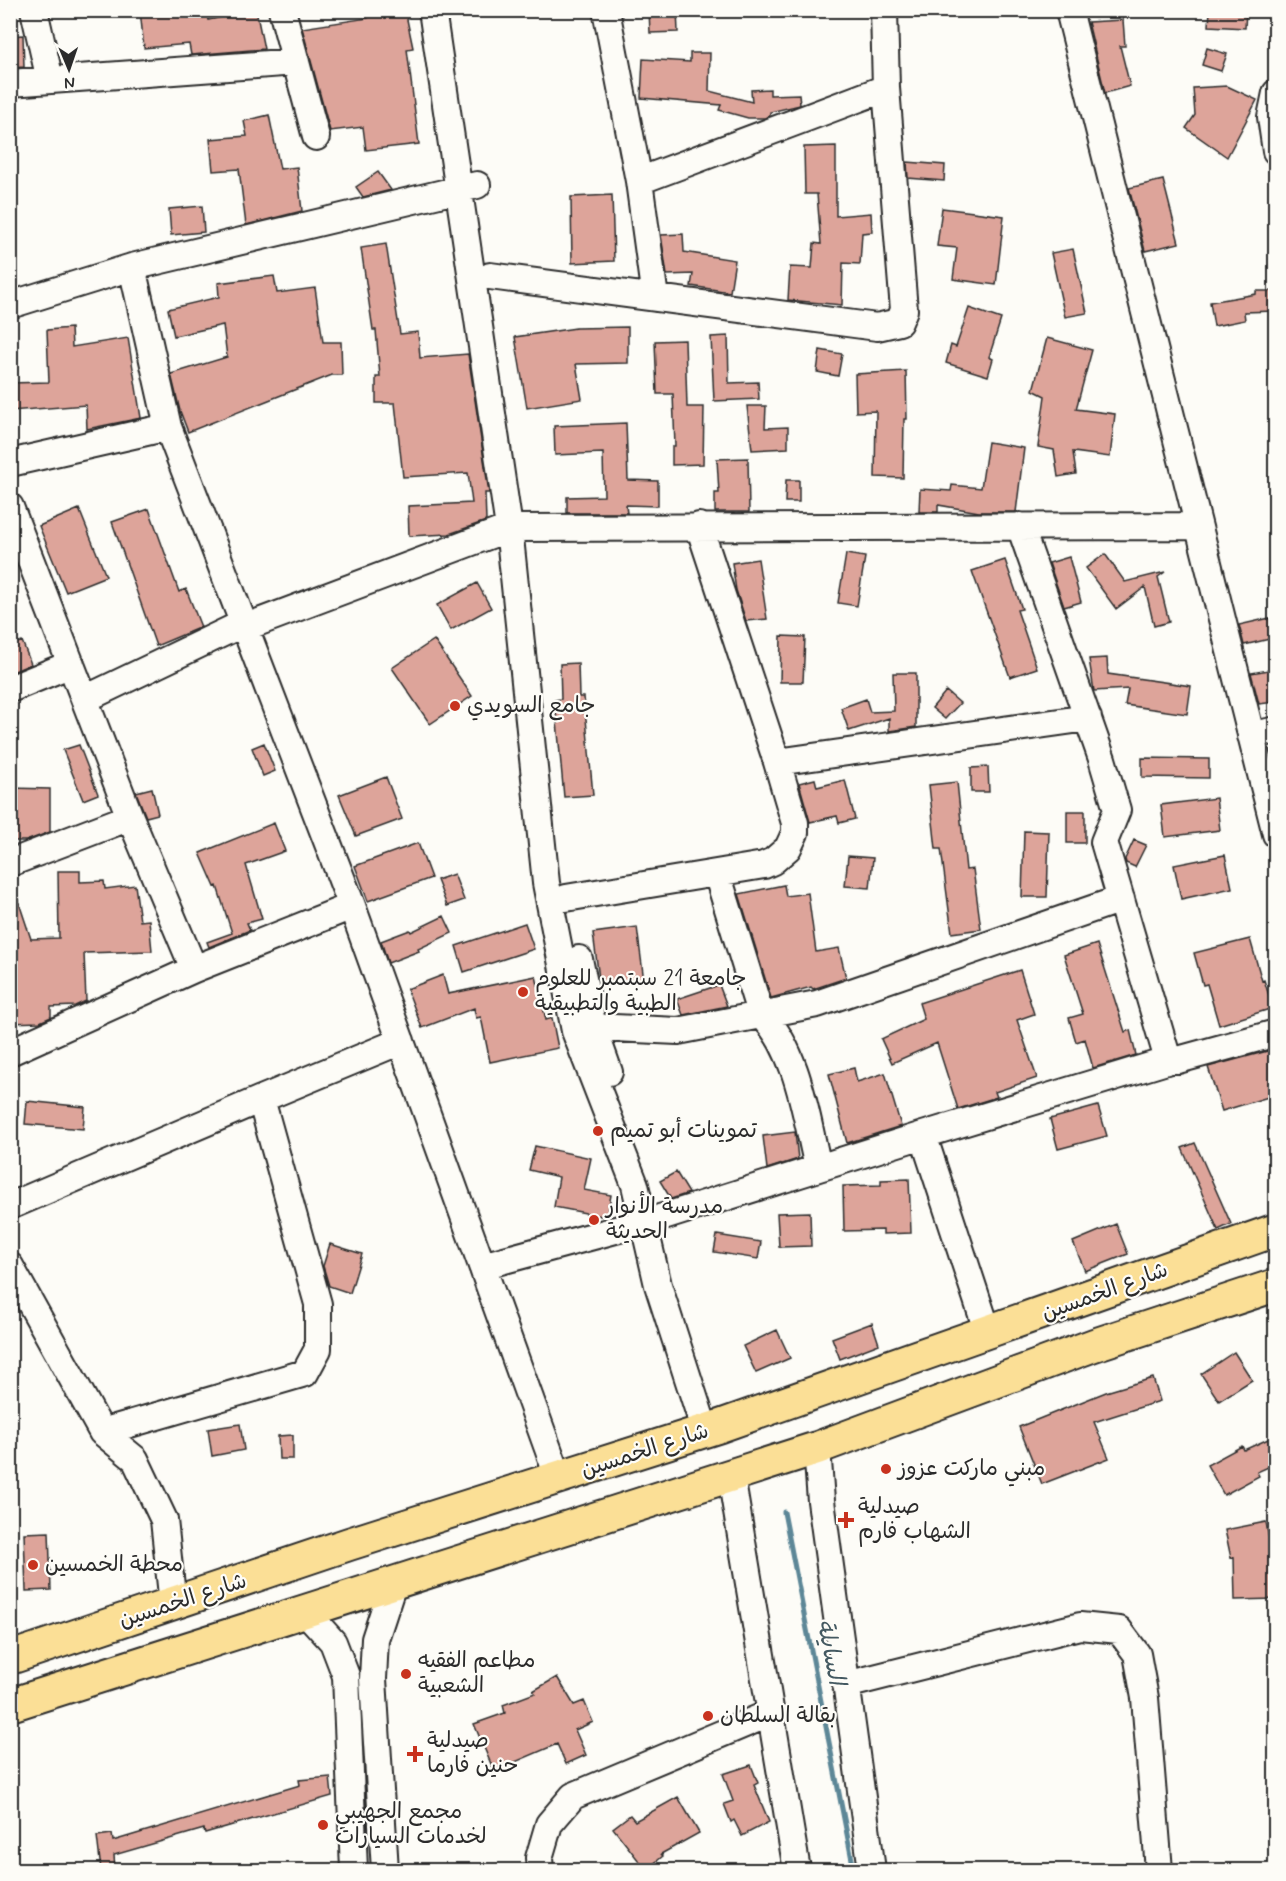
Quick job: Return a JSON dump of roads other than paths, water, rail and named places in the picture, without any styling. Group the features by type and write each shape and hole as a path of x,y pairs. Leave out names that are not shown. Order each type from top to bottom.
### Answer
{"main road":[{"name":"شارع الخمسين","path":"10,1658 349,1544 712,1429 1077,1302 1275,1230"},
{"name":"شارع الخمسين","path":"10,1705 817,1448 1094,1345 1275,1285"},
{"path":"1077,1302 1094,1345"}],"street":[{"path":"34,10 50,80"},
{"path":"282,10 316,137"},
{"path":"606,10 639,181 655,298"},
{"path":"490,276 877,327 899,322 904,310 886,88 884,10"},
{"path":"1069,10 1275,834"},
{"path":"438,11 469,187 518,527 566,898 593,1027 651,1179 652,1220"},
{"path":"10,83 296,62"},
{"path":"639,181 886,88"},
{"path":"1275,93 1271,117 1275,151"},
{"path":"10,305 132,267 469,187"},
{"path":"469,187 490,276 518,527 546,883 575,1031 635,1185 652,1220 674,1281 712,1429"},
{"path":"132,267 168,427 352,906 559,1479"},
{"path":"10,463 168,427"},
{"path":"10,507 130,817 194,969"},
{"path":"566,898 717,873 773,861 782,855 792,841 795,823 777,762 699,526"},
{"path":"1020,526 1088,718 1117,810 1104,842 1170,1060"},
{"path":"85,699 245,625 518,527 1197,526"},
{"path":"10,689 71,664"},
{"path":"777,762 1088,718"},
{"path":"1251,736 1275,730"},
{"path":"10,863 130,817"},
{"path":"717,873 760,1013 787,1047 819,1167"},
{"path":"593,1027 678,1031 760,1013 818,1004 1121,899"},
{"path":"10,1052 194,969 352,906"},
{"path":"482,1266 652,1220 923,1134 1170,1060 1178,1060 1275,1033"},
{"path":"10,1206 401,1041"},
{"path":"102,1432 305,1373 318,1349 318,1304 261,1099"},
{"path":"923,1134 988,1333"},
{"path":"10,1266 102,1432 135,1459 164,1520 173,1605"},
{"path":"817,1448 821,1501 872,1870"},
{"path":"731,1476 797,1870"},
{"path":"385,1870 373,1679 375,1639 393,1584"},
{"path":"304,1610 333,1642 345,1676 354,1870"},
{"path":"846,1685 1080,1626 1119,1630 1137,1654 1146,1698 1159,1870"},
{"path":"540,1870 539,1858 549,1824 573,1796 771,1713"}],"waterway":[{"name":"السايلة","path":"784,1512 854,1870"}],"place":[{"name":"جامع السويدي","path":"455,706"},
{"name":"جامعة 21 سبتمبر للعلوم الطبية والتطبيقية","path":"523,992"},
{"name":"تموينات أبو تميم","path":"598,1131"},
{"name":"مدرسة الأنوار الحديثة","path":"594,1220"},
{"name":"مبني ماركت عزوز","path":"886,1469"},
{"name":"صيدلية الشهاب فارم","path":"846,1520"},
{"name":"محطة الخمسين","path":"33,1565"},
{"name":"مطاعم الفقيه الشعبية","path":"406,1674"},
{"name":"بقالة السلطان","path":"708,1716"},
{"name":"صيدلية حنين فارما","path":"415,1754"},
{"name":"مجمع الجهيبي لخدمات السيارات","path":"323,1825"}]}
